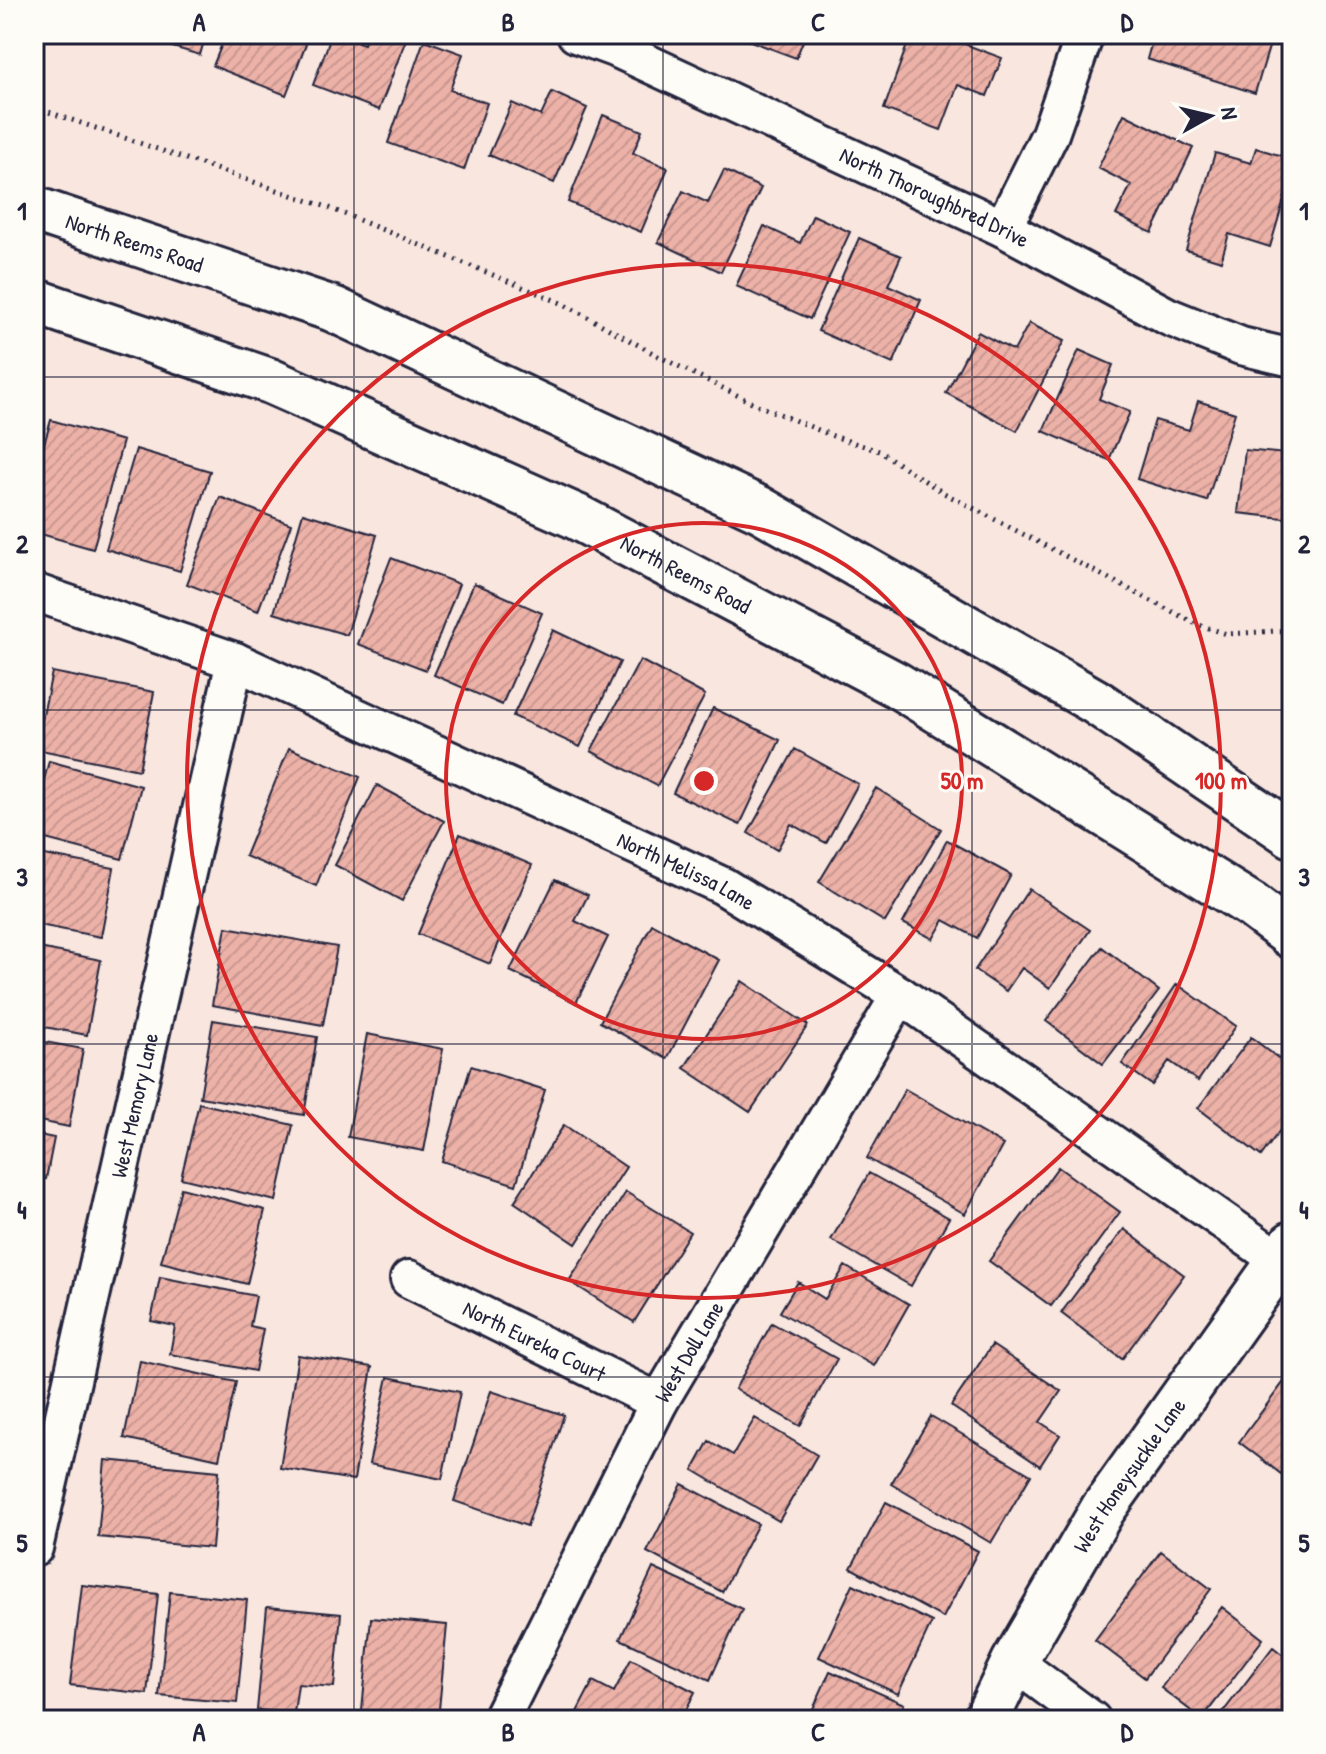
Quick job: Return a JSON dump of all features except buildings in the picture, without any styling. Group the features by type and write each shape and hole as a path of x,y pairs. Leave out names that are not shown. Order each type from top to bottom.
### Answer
{"main road":[{"name":"North Reems Road","path":"34,209 333,309 760,509 1096,702 1292,835"},
{"name":"North Reems Road","path":"34,301 270,381 575,516 897,685 1251,905 1292,936"},
{"name":"West Honeysuckle Lane","path":"986,1720 1014,1662 1103,1509 1288,1258"}],"street":[{"name":"North Thoroughbred Drive","path":"576,34 620,41 1003,228 1169,317 1241,346 1292,358"},
{"path":"1003,228 1050,134 1085,34"},
{"name":"North Melissa Lane","path":"34,592 235,661 723,886 900,995 1288,1258"},
{"name":"West Memory Lane","path":"34,1548 235,661"},
{"name":"West Doll Lane","path":"500,1720 659,1402 900,995"},
{"name":"North Eureka Court","path":"409,1279 659,1402"},
{"path":"1014,1662 1092,1720"}],"path":[{"path":"34,107 327,207 564,304 660,357 755,404 879,451 942,492 1196,624 1227,634 1292,630"}]}
